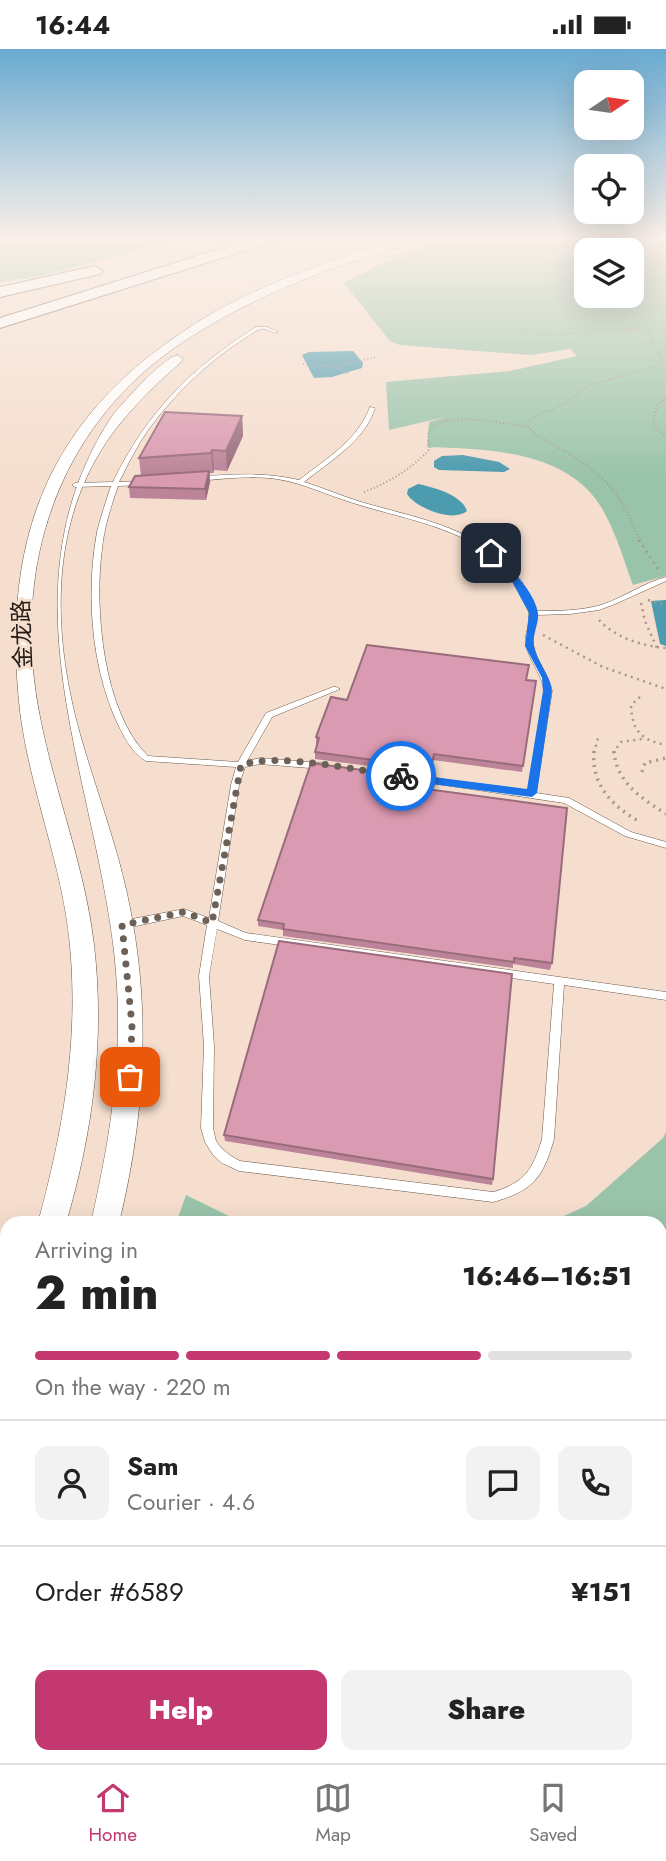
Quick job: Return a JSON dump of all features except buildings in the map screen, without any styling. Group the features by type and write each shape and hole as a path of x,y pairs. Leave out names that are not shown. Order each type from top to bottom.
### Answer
{"highway":[{"path":"0,333 37,319"}],"street":[{"name":"金龙路","path":"54,1216 67,1170 80,1095 85,999 82,943 70,870 30,717 21,654 20,598 27,546 41,501 61,459 86,422 124,383 163,350 211,319"},
{"name":"金龙路","path":"106,1216 124,1132 132,1059 131,994 122,925 103,839 64,710 54,650 51,595 53,569 62,522 75,485 98,442 124,408 153,378 200,342 238,319"}],"lane":[{"path":"276,332 258,328 221,351 190,377 149,426 116,485 105,512 95,574 99,643 111,698 130,736 146,758 241,765 260,761 332,767"},
{"path":"299,482 358,434 368,420 372,408"},
{"path":"183,480 262,476 299,482 342,499 440,526 469,537 491,553 522,588 533,613 530,646 546,678 548,691 532,793"},
{"path":"75,485 155,482"},
{"path":"533,613 594,609 666,579"},
{"path":"336,689 269,715 241,765 204,976 209,1046 207,1128 216,1153 239,1166 493,1197 514,1192 531,1179 542,1162 548,1139 559,980"},
{"path":"412,778 532,793 566,800 628,834 666,845"},
{"path":"122,925 184,912 245,936 666,996"}],"path":[{"path":"516,330 546,335 645,330 653,335 652,341 662,359 657,366 588,386 562,405 536,416 526,424 527,427"},
{"path":"303,364 338,365 376,357"},
{"path":"338,365 349,374"},
{"path":"666,399 659,402 653,413 653,425 666,437"},
{"path":"342,499 380,486 420,460 430,449 429,432 433,425 466,419 527,427 617,492 627,505 648,561 666,572"},
{"path":"657,648 645,621 643,600 666,605"},
{"path":"595,615 604,628 657,648 666,648"},
{"path":"532,629 628,679 666,689"},
{"path":"640,697 631,705 631,717 634,729 642,739"},
{"path":"598,738 592,752 592,773 624,814 642,823"},
{"path":"666,745 642,739 621,742 613,752 621,778 641,798 666,814"},
{"path":"642,772 645,764 654,759 666,758"}],"green space":[{"path":"373,319 666,319 666,576 633,585 609,522 591,493 572,477 551,465 502,452 427,447 429,422 445,417 389,430 386,382 510,371 577,356 570,349 531,355 400,345 390,341"},
{"path":"666,1132 666,1216 564,1216 586,1206 663,1138"},
{"path":"186,1195 229,1216 178,1216"}],"water":[{"path":"353,351 363,363 362,368 332,377 314,378 302,355 309,352"},
{"path":"463,455 499,462 510,469 504,472 439,470 434,467 434,461 442,456"},
{"path":"418,484 453,496 467,511 444,515 426,509 407,494 408,489"},
{"path":"666,600 666,646 660,644 651,601"}],"way so far":[{"path":"130,1077 131,994 122,925 184,912 212,923 235,785 241,765 260,761 305,764 401,776"}],"route":[{"path":"401,776 532,793 548,691 546,678 530,646 533,613 528,601 522,588 491,553"}]}
